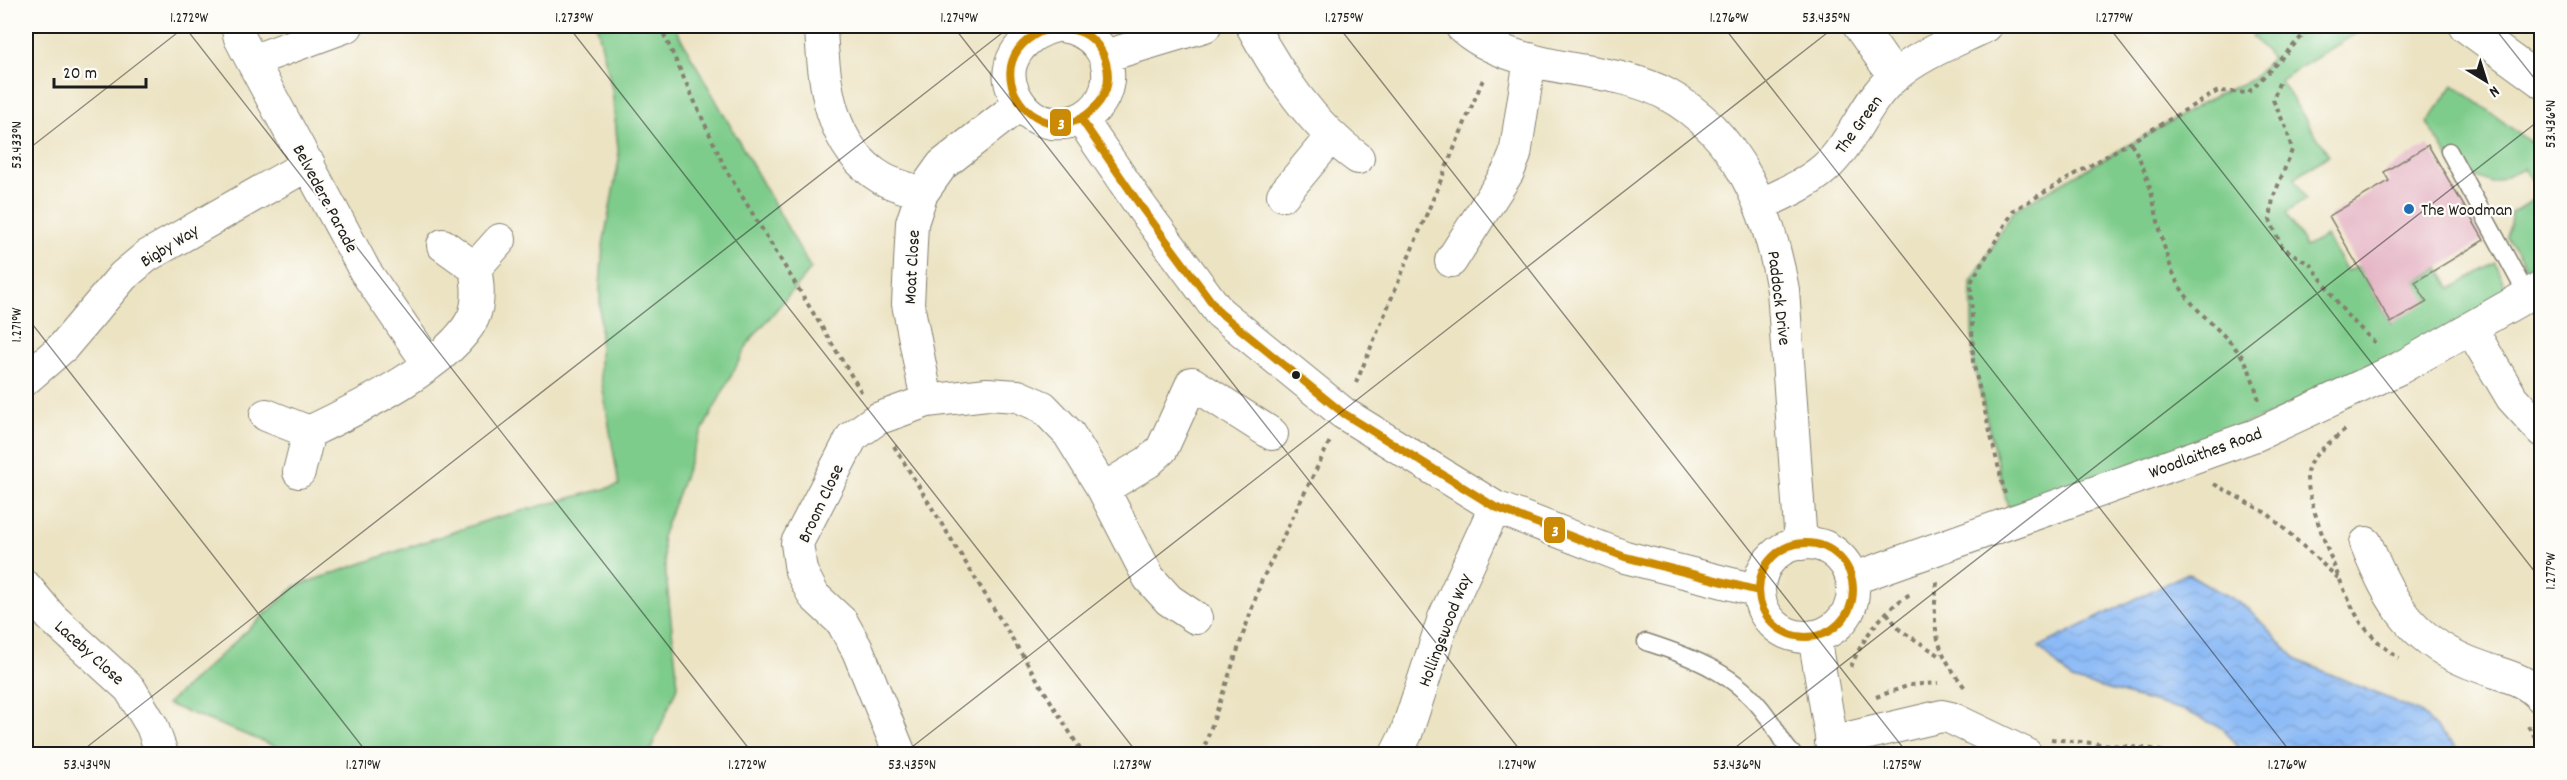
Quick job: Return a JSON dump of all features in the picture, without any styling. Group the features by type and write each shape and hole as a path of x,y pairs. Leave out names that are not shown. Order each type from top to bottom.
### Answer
{"street":[{"name":"Belvedere Parade","path":"237,26 240,38 252,61 365,271 428,363"},
{"path":"252,61 347,26"},
{"path":"821,26 823,72 840,133 866,167 884,179 922,193"},
{"path":"1050,26 1075,28 1090,36 1105,56 1108,81 1103,98 1092,111 1081,119 1065,124 1047,122 1032,116 1020,104 1012,89 1010,72 1014,55 1023,41 1050,26"},
{"path":"1105,56 1205,26"},
{"path":"1252,26 1269,57 1295,95 1331,137 1358,158"},
{"name":"Paddock Drive","path":"1461,26 1497,47 1530,59 1603,75 1666,94 1702,120 1724,141 1762,204 1776,250 1783,290 1801,544"},
{"path":"1859,26 1894,76"},
{"name":"The Green","path":"1762,204 1798,186 1825,168 1847,141 1867,106 1894,76 1925,57 1986,26"},
{"path":"2465,26 2541,82"},
{"path":"1451,261 1509,172 1515,155 1530,59"},
{"name":"Moat Close","path":"927,401 908,304 912,224 922,193 942,165 1020,104"},
{"path":"1081,119 1142,208 1219,312 1343,413 1495,507 1625,556 1759,591"},
{"path":"1283,195 1331,137"},
{"name":"Bigby Way","path":"26,379 63,347 123,276 147,256 309,164"},
{"path":"266,415 309,432 380,397 428,363 455,342 473,318 477,303 475,268 500,240"},
{"path":"443,245 475,268"},
{"name":"Woodlaithes Road","path":"1852,579 2268,429 2409,363 2534,291"},
{"path":"2471,329 2512,398 2541,431"},
{"path":"1103,489 1148,462 1162,448 1192,383 1272,434"},
{"path":"877,419 927,401 987,394 1018,396 1042,407 1069,434 1103,489 1149,578 1169,600 1196,618"},
{"name":"Broom Close","path":"877,419 852,437 797,543 801,571 814,596 842,622 900,754"},
{"path":"299,472 309,432"},
{"name":"Hollingswood Way","path":"1396,754 1406,734 1444,618 1495,507"},
{"path":"2366,543 2382,582 2412,627 2457,657 2535,681"},
{"path":"1801,544 1820,545 1833,551 1846,566 1852,579 1852,600 1845,617 1834,628 1814,636 1800,637 1779,629 1770,621 1761,606 1759,591 1762,574 1771,559 1790,546 1801,544"},
{"name":"Laceby Close","path":"26,587 51,617 130,689 152,726 162,754"},
{"path":"1814,636 1833,748 1941,716 2035,746"}],"lane":[{"path":"2449,151 2534,291"},
{"path":"1646,642 1691,656 1738,685 1767,715 1782,743 1792,754"}],"path":[{"path":"660,26 726,170 1083,754"},
{"path":"2011,522 1973,362 1971,282 2014,210 2218,91 2248,93 2313,26"},
{"path":"2279,83 2272,100 2287,130 2292,150 2273,198 2270,220 2282,248 2312,266 2345,313 2374,344 2409,363"},
{"path":"2132,143 2151,183 2159,236 2175,279 2193,304 2224,335 2246,363 2268,429"},
{"path":"2177,463 2268,514 2339,579"},
{"path":"1954,542 1937,580 1934,606 1940,651 1971,693"},
{"path":"1927,585 1937,580"},
{"path":"1849,672 1869,634 1887,613 1918,590"},
{"path":"1887,613 1900,630 1944,658"},
{"path":"2035,746 2152,749 2175,754"}],"green space":[{"path":"597,26 674,26 811,269 749,342 698,439 662,537 678,685 649,754 295,754 167,704 296,586 491,519 619,485 600,372 600,287 603,245 619,159 612,89"},
{"path":"2271,26 2368,26 2280,80 2329,155 2294,178 2306,199 2286,213 2306,247 2326,236 2347,271 2359,267 2391,323 2415,282 2439,268 2451,289 2495,263 2513,304 2400,368 2008,508 1973,362 1971,282 2014,210 2215,96 2253,79 2272,58 2252,36"},
{"path":"2454,85 2530,142 2541,132 2541,195 2524,168 2491,183 2455,168 2427,123"},
{"path":"2541,195 2541,282 2536,282 2507,237 2512,213"}],"water":[{"path":"2187,573 2248,608 2297,660 2420,712 2463,754 2243,754 2224,729 2183,710 2072,680 2039,647"}],"building":[{"path":"2428,145 2484,240 2415,282 2427,302 2391,323 2329,216 2389,181 2384,172"}],"transit line":[{"name":"3","path":"1056,26 1026,41 1012,61 1011,82 1020,102 1036,117 1056,124 1079,119 1100,101 1105,92 1108,73 1103,54 1091,38 1061,26"},
{"name":"3","path":"1081,119 1142,208 1219,312 1343,413 1495,507 1625,557 1759,591"},
{"name":"3","path":"1806,543 1824,547 1839,557 1849,572 1853,590 1849,608 1839,623 1824,633 1806,637 1788,633 1773,623 1763,608 1759,590 1763,572 1773,557 1788,547 1806,543"}],"place":[{"name":"The Woodman","path":"2409,209"}]}
